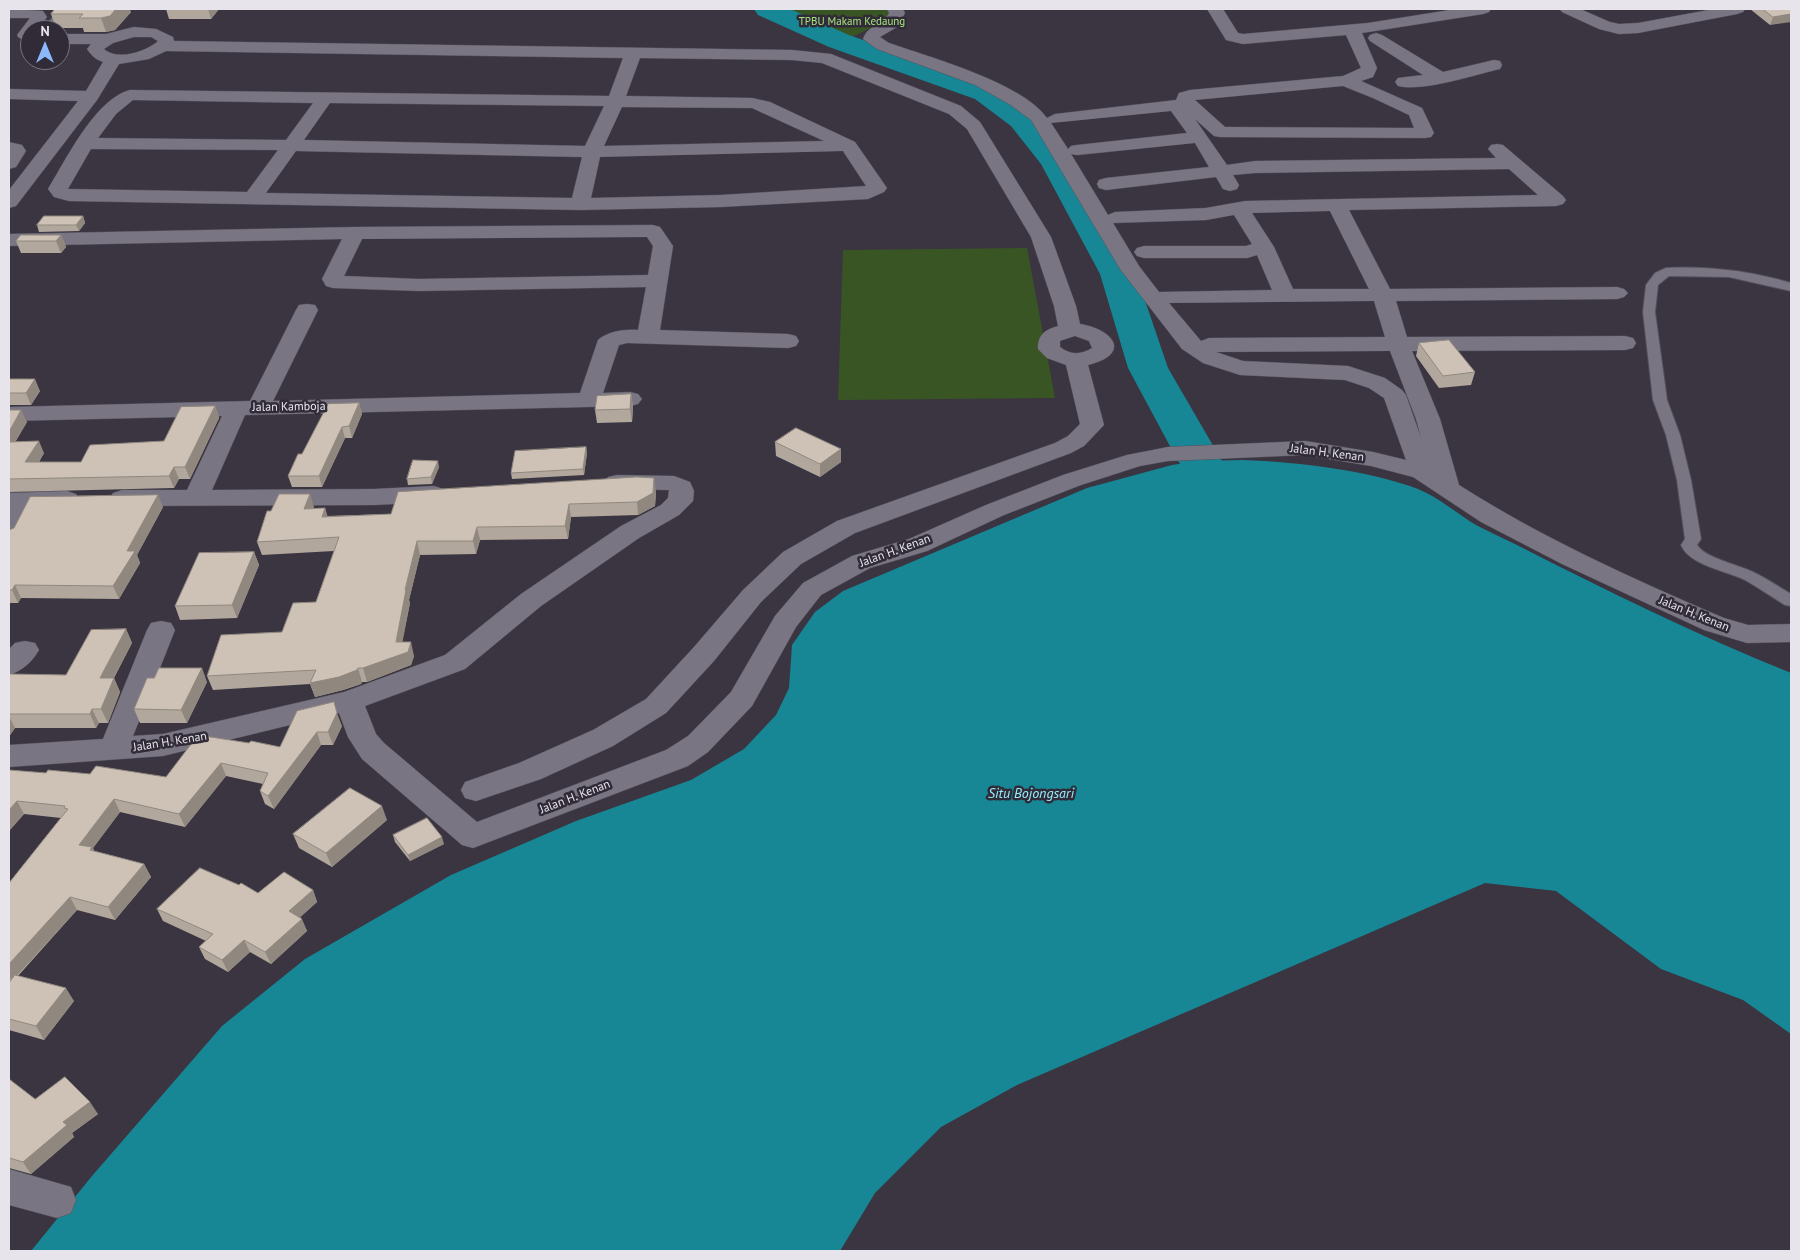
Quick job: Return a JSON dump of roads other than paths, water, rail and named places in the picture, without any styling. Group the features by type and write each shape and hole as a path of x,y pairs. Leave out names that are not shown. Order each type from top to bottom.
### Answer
{"street":[{"path":"895,9 897,13 891,24 873,33 871,39 883,46 982,81 1015,100 1036,116 1053,139 1130,269 1190,344 1210,358 1240,368 1348,373 1376,383 1394,394 1422,472"},
{"path":"1215,9 1232,37 1243,39 1352,30 1483,9"},
{"path":"1568,9 1605,26 1619,29 1638,28 1738,9"},
{"path":"9,13 37,14 38,17 36,20"},
{"path":"134,32 138,22 136,15"},
{"path":"1352,30 1369,68 1355,77 1234,92 1190,95 1185,97 1185,100 1220,132 1425,133 1416,112 1379,94 1355,77"},
{"path":"70,46 101,44 134,32 150,32 162,35 167,40 164,46"},
{"path":"1376,38 1440,78"},
{"path":"70,40 101,44"},
{"path":"101,44 100,55 114,58 148,54 164,46 804,55 825,58 955,110 974,126 1041,237 1065,306 1070,330"},
{"path":"1361,50 1397,51"},
{"path":"580,204 592,152 615,102 633,53"},
{"path":"9,202 91,96 114,58"},
{"path":"1404,82 1440,78 1494,65"},
{"path":"1234,92 1379,94"},
{"path":"9,94 91,96"},
{"path":"130,96 325,98 752,103 764,106 849,146 877,188 873,191 850,194 721,202 580,204 69,195 61,193 58,189 86,143 117,102 130,96"},
{"path":"253,198 325,98"},
{"path":"1054,119 1176,105 1200,137 1243,208 1264,247 1285,296"},
{"path":"1077,150 1200,137"},
{"path":"86,143 290,145 592,152 849,146"},
{"path":"9,147 17,151 9,163"},
{"path":"1115,218 1206,214 1243,208 1336,204 1556,200 1497,149"},
{"path":"1106,184 1221,172 1255,166 1513,163"},
{"path":"1336,204 1383,295 1398,344 1428,419 1448,489"},
{"path":"9,240 355,233 653,230 663,246 648,336"},
{"path":"355,233 334,274 333,282 419,285 657,281"},
{"path":"1144,252 1247,252 1264,247"},
{"path":"1164,297 1617,293"},
{"path":"196,497 307,310"},
{"path":"1070,330 1092,333 1098,337 1104,346 1099,354 1076,360 1056,355 1048,346 1049,339 1052,336 1070,330"},
{"path":"589,400 606,345 611,340 627,336 648,336 788,341"},
{"path":"1209,345 1625,343"},
{"path":"476,790 530,771 603,738 656,706 704,654 752,596 792,558 846,527 1028,463 1076,441 1092,424 1076,360"},
{"name":"Jalan Kamboja","path":"9,414 630,399"},
{"name":"Jalan H. Kenan","path":"9,756 163,745 200,738 349,701 363,737 373,751 468,834 473,836 677,758 698,744 742,699 785,622 812,589 861,562 918,545 995,510 1072,480 1136,460 1168,454 1305,448 1373,459 1422,472 1490,516 1571,558 1668,604 1714,624 1747,634 1791,633"},
{"path":"349,701 455,662 531,600 630,532 670,510 680,501 682,491 681,487 674,483 639,481 593,483"},
{"path":"9,534 18,500 374,497 461,492"},
{"path":"113,750 161,630"},
{"path":"9,1187 57,1200"}],"lane":[{"path":"56,20 65,9"},
{"path":"1791,287 1747,275 1712,272 1666,272 1658,276 1652,285 1649,312 1660,400 1673,435 1684,480 1693,539 1689,545 1690,548 1700,556 1757,580 1791,601"}],"water":[{"name":"Situ Bojongsari","path":"1243,460 1332,468 1398,482 1418,489 1441,501 1476,525 1585,579 1687,628 1791,673 1791,1034 1743,1000 1661,969 1556,891 1485,883 1017,1085 941,1127 875,1193 840,1251 31,1251 92,1176 222,1026 305,959 451,875 576,821 691,780 744,749 776,715 789,688 792,645 815,612 843,591 1087,488 1172,465 1200,461"}],"waterway":[{"path":"768,9 839,41 986,93 1022,119 1056,161 1118,274 1148,368 1200,461"}],"park label":[{"name":"TPBU Makam Kedaung","path":"852,22"}]}
